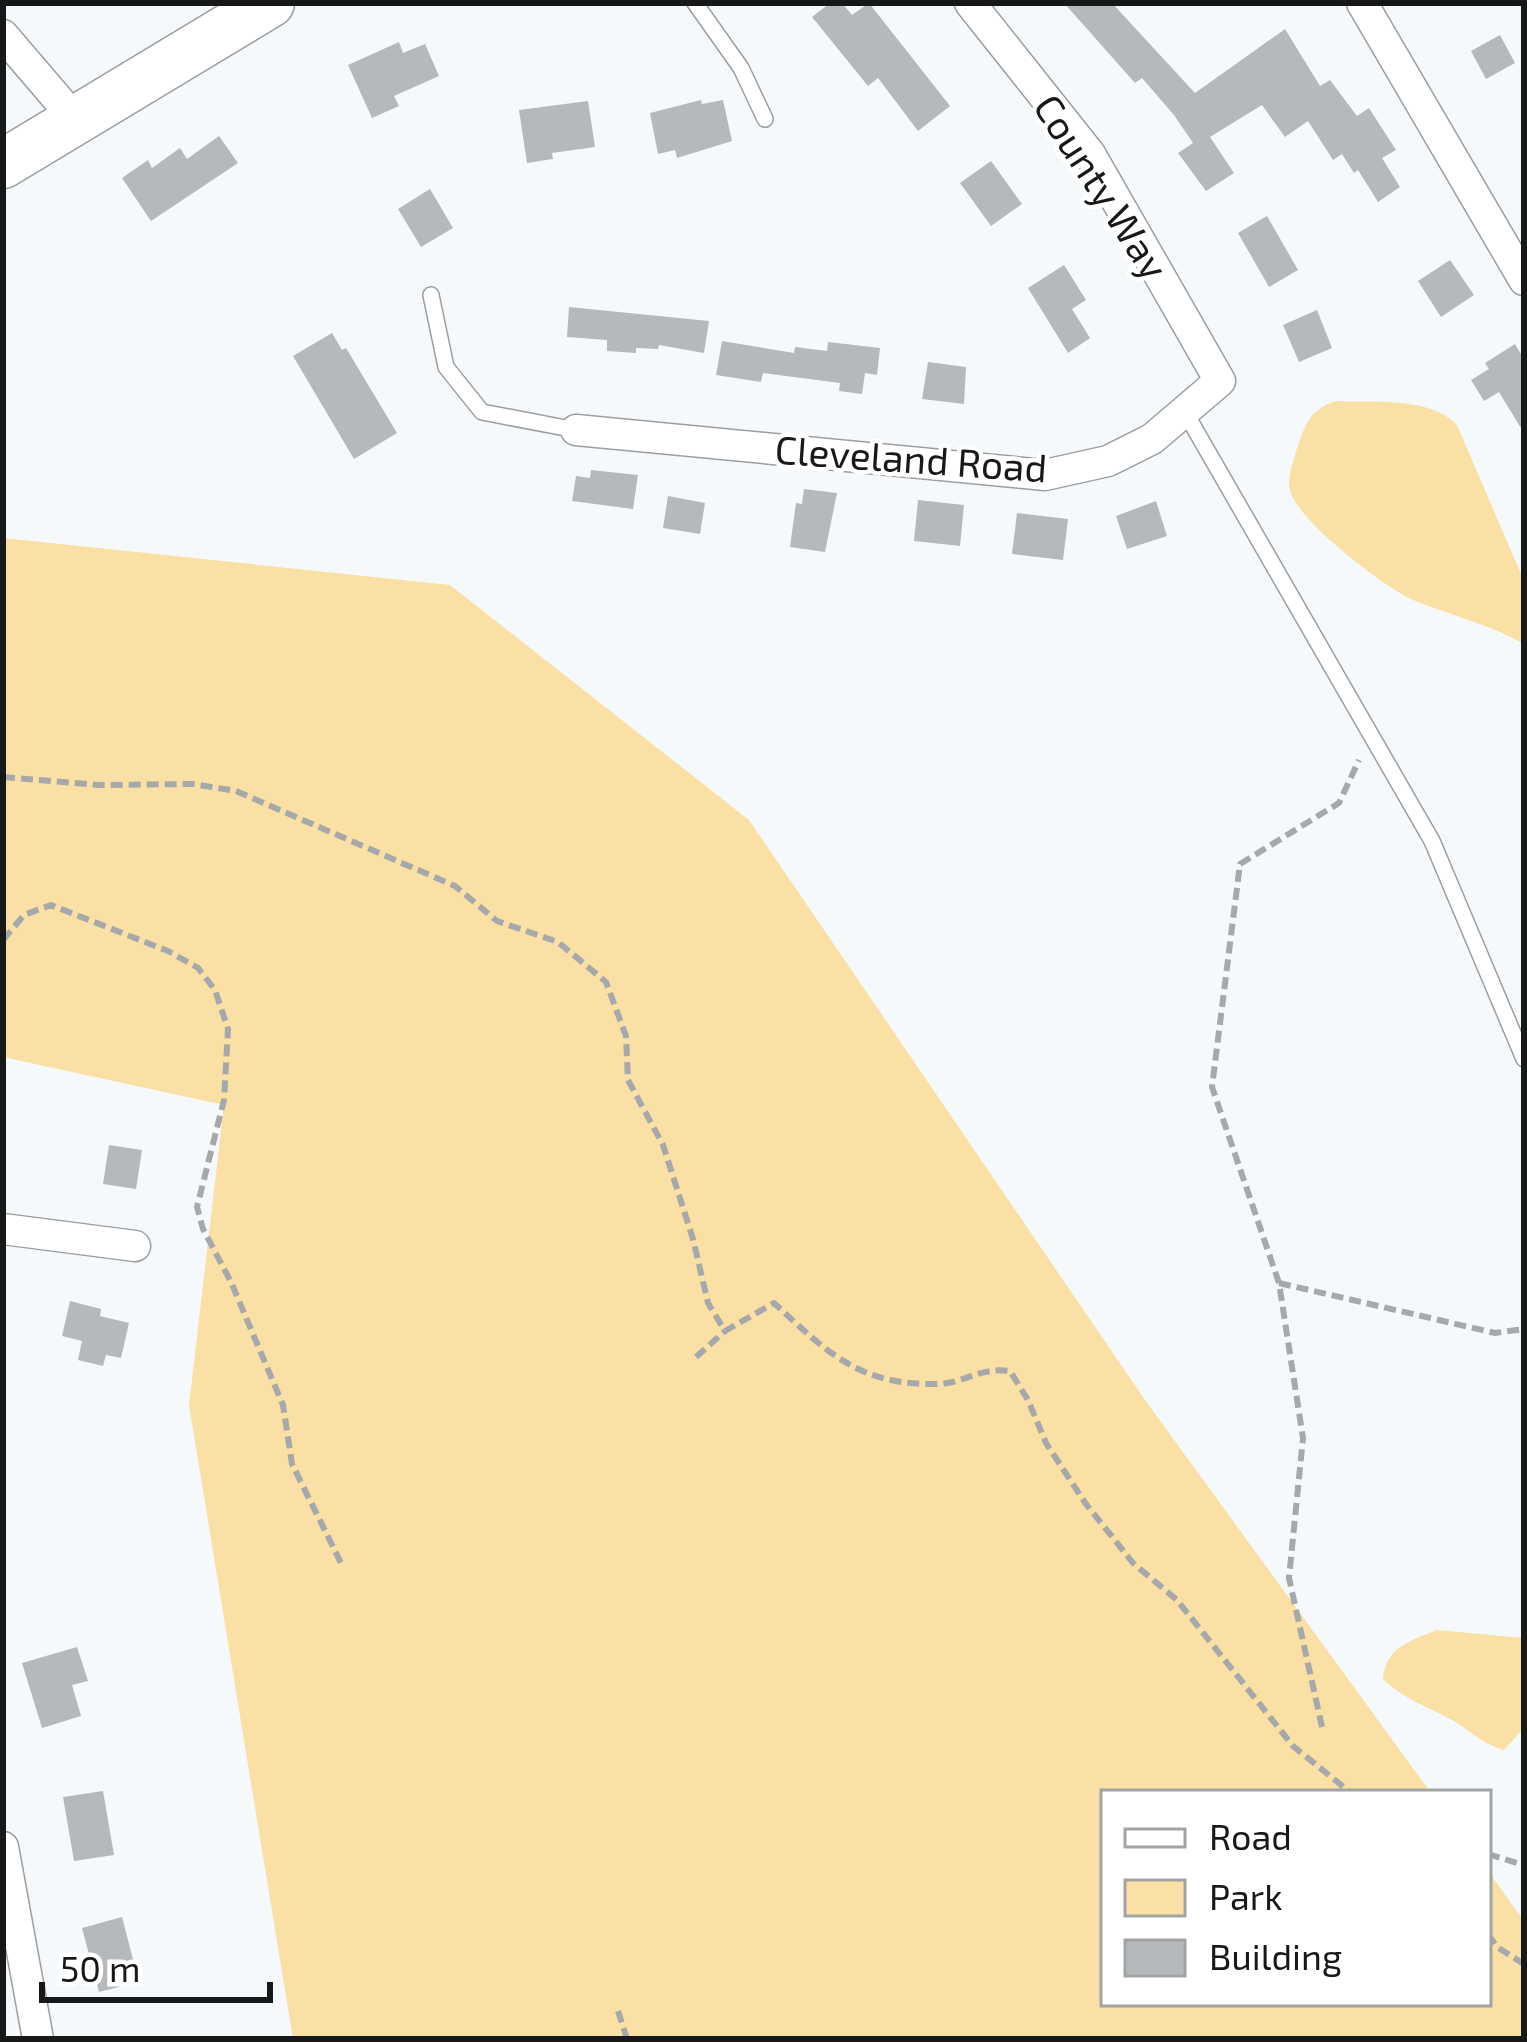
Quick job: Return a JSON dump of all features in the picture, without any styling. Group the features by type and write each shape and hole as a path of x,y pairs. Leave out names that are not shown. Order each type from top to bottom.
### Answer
{"main road":[{"path":"3,164 270,3"}],"street":[{"name":"County Way","path":"970,3 1090,154 1220,381"},
{"path":"1362,3 1524,280"},
{"path":"3,35 74,118"},
{"name":"Cleveland Road","path":"576,430 1045,475 1108,461 1152,439 1220,381"},
{"path":"3,1228 135,1246"},
{"path":"3,1847 38,2039"}],"lane":[{"path":"695,3 741,68 765,118"},
{"path":"431,295 446,367 482,412 576,430"},
{"path":"1185,412 1432,841 1524,1059"}],"path":[{"path":"1322,1727 1289,1578 1303,1438 1279,1283 1212,1087 1240,864 1339,803 1371,735"},
{"path":"3,778 100,785 193,784 236,791 455,886 497,921 558,942 606,982 626,1036 628,1080 663,1145 708,1303 724,1331"},
{"path":"3,940 24,915 51,904 168,951 197,968 214,990 227,1029 227,1066 224,1100 197,1208 284,1406 292,1464 343,1567"},
{"path":"1279,1283 1495,1333 1524,1329"},
{"path":"696,1357 724,1331 774,1303 835,1359 868,1373 942,1384 988,1368 1010,1371 1046,1443 1133,1563 1177,1600 1292,1746 1347,1790"},
{"path":"1491,1855 1524,1864"},
{"path":"1491,1938 1524,1964"},
{"path":"618,2011 627,2039"}],"green space":[{"path":"1336,401 1417,405 1457,425 1524,581 1524,644 1400,593 1344,552 1297,504 1289,482 1301,436 1313,415"},
{"path":"3,538 450,585 749,820 1145,1400 1429,1790 1101,1790 1101,2006 1491,2006 1491,1875 1524,1921 1524,2039 293,2039 189,1405 224,1105 3,1057"},
{"path":"1437,1630 1524,1638 1524,1728 1504,1750 1383,1679 1394,1652"}],"building":[{"path":"830,3 842,3 852,15 869,3 950,106 918,131 878,78 868,86 812,17"},
{"path":"1064,3 1112,3 1195,93 1285,29 1320,86 1330,80 1357,116 1369,108 1396,150 1382,158 1400,187 1378,202 1342,154 1333,160 1308,121 1285,137 1262,105 1210,137 1234,173 1206,191 1178,153 1193,143 1174,115 1142,78 1135,83"},
{"path":"1500,35 1515,63 1486,79 1471,51"},
{"path":"399,42 403,53 425,44 439,76 394,96 399,106 372,118 348,65"},
{"path":"701,100 702,104 723,100 732,141 677,158 675,150 658,154 650,113"},
{"path":"588,101 595,147 552,153 553,159 527,163 519,110"},
{"path":"219,136 238,163 151,221 122,178 148,160 152,168 180,148 187,159"},
{"path":"991,161 1022,204 991,226 960,183"},
{"path":"430,189 453,228 421,247 398,209"},
{"path":"1267,216 1298,270 1269,287 1238,233"},
{"path":"1450,260 1474,295 1441,317 1418,281"},
{"path":"1064,265 1086,300 1072,309 1090,338 1068,353 1028,288"},
{"path":"569,307 709,321 704,353 659,345 658,349 636,348 636,353 607,351 607,340 567,337"},
{"path":"1317,310 1332,348 1299,362 1283,325"},
{"path":"332,333 397,433 354,459 293,356"},
{"path":"722,341 794,353 795,347 827,351 828,342 880,348 877,375 865,373 862,394 839,391 840,383 763,373 761,382 716,375"},
{"path":"1515,344 1524,359 1524,433 1499,392 1484,401 1471,380 1489,369 1485,363"},
{"path":"928,362 966,367 964,404 922,399"},
{"path":"591,470 638,475 633,509 572,501 576,476 590,478"},
{"path":"804,489 837,493 825,552 790,547 796,503 802,504"},
{"path":"668,496 705,503 700,534 663,528"},
{"path":"918,500 964,505 960,546 914,541"},
{"path":"1156,501 1167,536 1127,549 1116,516"},
{"path":"1017,513 1068,519 1063,560 1012,554"},
{"path":"109,1145 142,1150 136,1189 103,1184"},
{"path":"70,1301 129,1323 121,1358 106,1355 103,1366 78,1360 82,1341 62,1336"},
{"path":"77,1647 88,1681 72,1685 81,1716 42,1728 22,1663"},
{"path":"103,1791 114,1855 74,1861 63,1797"},
{"path":"122,1917 139,1982 99,1992 82,1928"}]}
